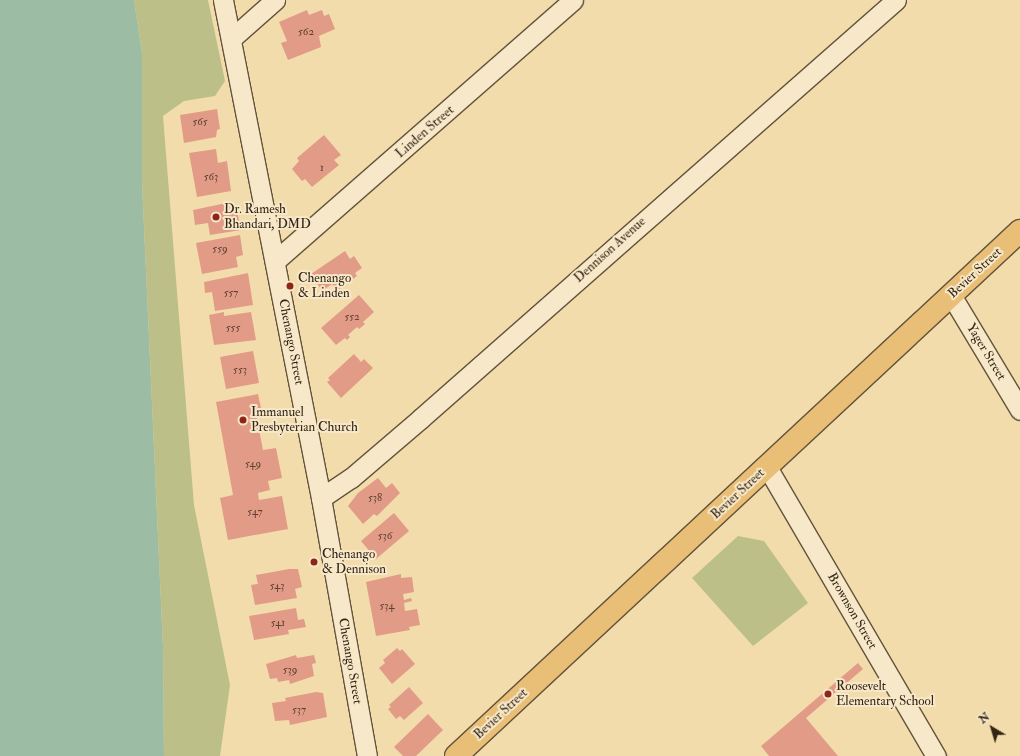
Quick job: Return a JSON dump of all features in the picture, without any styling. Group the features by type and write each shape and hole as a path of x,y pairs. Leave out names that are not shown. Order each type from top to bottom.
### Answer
{"main road":[{"name":"Bevier Street","path":"456,756 1020,231"}],"street":[{"name":"Chenango Street","path":"223,0 322,498 367,756"},
{"path":"231,39 275,0"},
{"name":"Linden Street","path":"275,261 573,0"},
{"name":"Dennison Avenue","path":"322,498 351,478 420,419 896,0"},
{"name":"Yager Street","path":"951,295 1020,410"},
{"name":"Brownson Street","path":"767,467 936,756"}],"green space":[{"path":"134,0 208,0 225,81 215,96 184,101 163,116 194,505 230,685 220,756 164,756 163,647 142,182 142,53"},
{"path":"738,536 764,541 808,603 753,646 692,578"}],"shaded area":[{"path":"0,0 134,0 142,53 142,182 163,647 164,756 0,756"}],"building":[{"path":"307,10 309,15 322,10 324,16 329,14 335,29 319,36 321,47 288,60 281,43 287,41 279,22"},
{"path":"217,109 220,129 217,130 216,137 184,143 180,115"},
{"path":"324,135 341,155 334,160 339,165 312,187 305,179 302,181 292,169 299,161 297,158"},
{"path":"216,149 218,163 227,161 231,191 197,197 189,153"},
{"name":"Dr. Ramesh Bhandari, DMD","path":"231,202 233,212 237,211 241,230 210,235 208,223 195,225 193,210"},
{"path":"240,235 243,255 236,257 238,267 202,274 196,243"},
{"path":"345,251 350,259 354,256 362,268 355,273 357,276 338,290 332,284 322,291 311,274"},
{"path":"248,273 253,305 215,311 212,292 205,293 204,282"},
{"path":"359,295 374,312 363,322 365,324 359,329 357,327 348,335 350,337 347,340 345,338 336,345 321,328"},
{"path":"224,312 224,316 251,312 256,340 214,345 209,315"},
{"path":"253,351 259,383 226,389 220,357"},
{"path":"354,354 361,362 364,359 373,368 341,398 327,382 330,380 328,378"},
{"name":"Immanuel Presbyterian Church","path":"258,394 261,408 255,409 263,450 276,448 282,478 268,481 270,490 258,493 259,500 282,496 288,529 228,540 220,498 233,495 216,402"},
{"path":"378,478 386,488 392,483 400,493 377,516 374,514 363,524 348,506 358,493"},
{"path":"394,513 409,531 376,559 361,541"},
{"path":"289,569 298,569 302,587 295,589 297,598 255,605 251,585 258,584 256,575"},
{"path":"401,574 401,578 412,577 414,592 403,594 404,600 411,598 412,601 404,603 405,611 417,609 420,625 409,627 410,630 376,636 366,582"},
{"path":"296,608 298,620 304,619 306,627 288,630 289,634 254,640 249,616"},
{"path":"397,648 400,651 402,649 415,664 392,684 379,668 385,663 383,660"},
{"path":"296,655 297,658 314,655 316,663 312,664 314,676 290,684 289,680 278,682 277,678 270,679 266,664"},
{"name":"Roosevelt Elementary School","path":"858,663 863,669 806,718 838,756 769,756 761,746"},
{"path":"409,687 423,703 404,720 400,716 396,719 388,709 391,707 389,705"},
{"path":"316,692 323,693 327,717 290,725 289,720 275,721 272,703 286,701 285,698"},
{"path":"428,714 443,730 416,756 403,756 394,747"}],"place":[{"name":"Dr. Ramesh Bhandari, DMD","path":"216,217"},
{"name":"Chenango & Linden","path":"290,286"},
{"name":"Immanuel Presbyterian Church","path":"243,420"},
{"name":"Chenango & Dennison","path":"314,562"},
{"name":"Roosevelt Elementary School","path":"828,694"}]}
